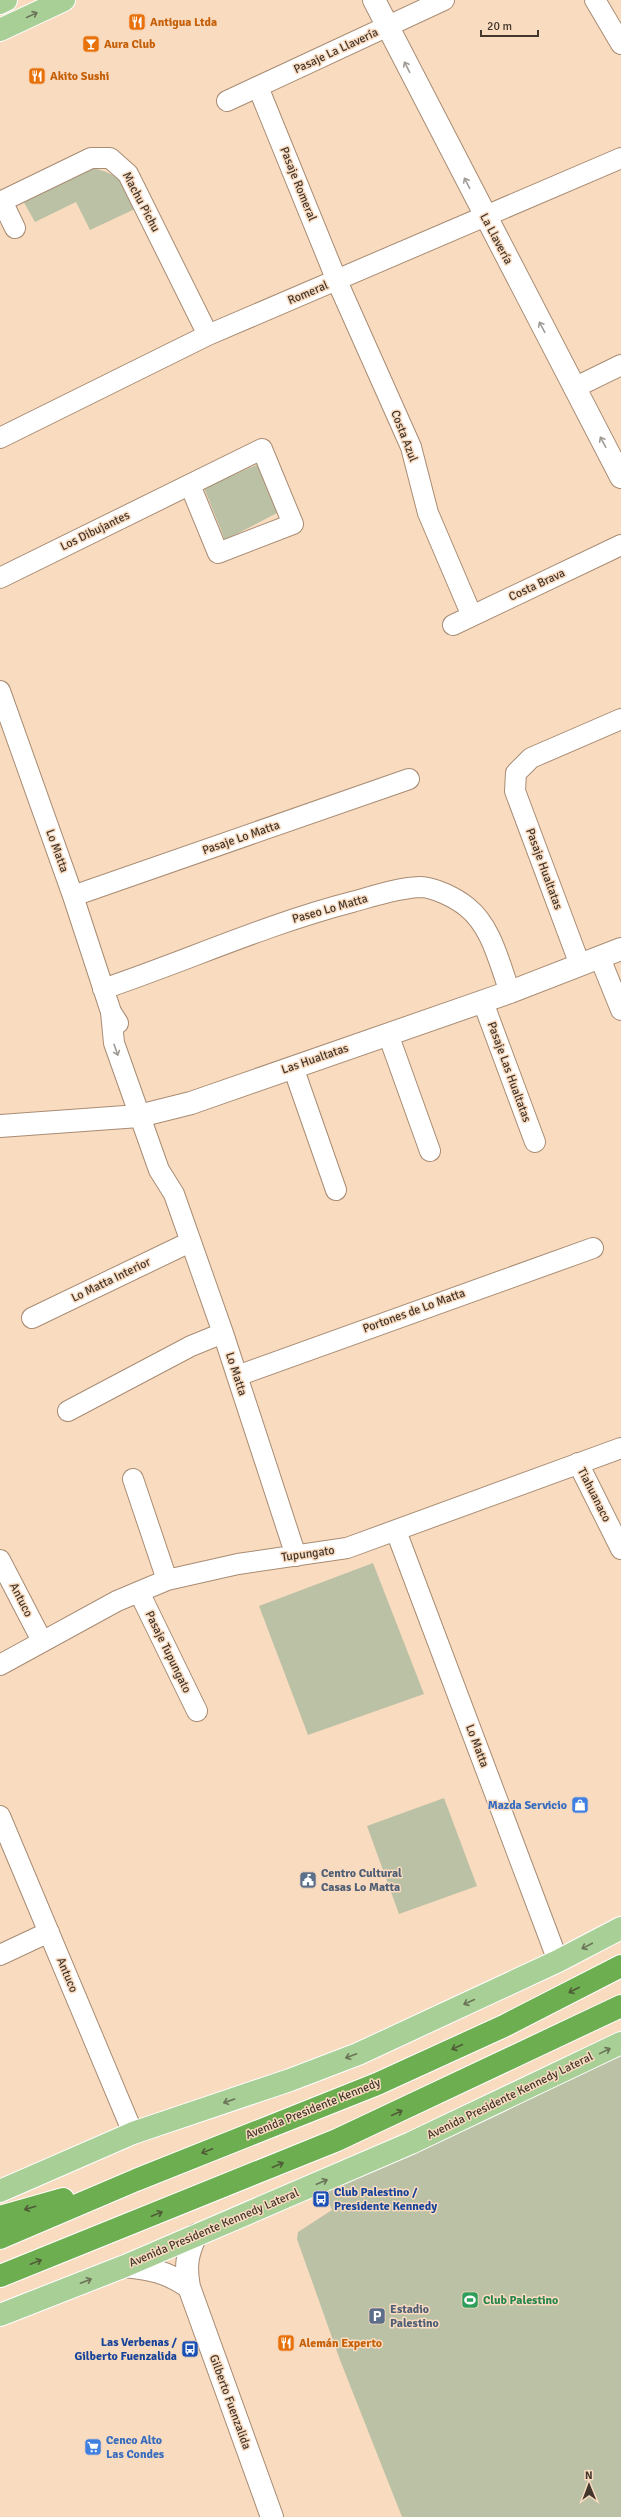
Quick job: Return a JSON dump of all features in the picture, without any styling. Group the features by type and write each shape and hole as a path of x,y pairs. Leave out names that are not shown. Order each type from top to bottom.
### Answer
{"highway":[{"name":"Avenida Presidente Kennedy","path":"0,2238 136,2180 377,2084 504,2026 621,1966"},
{"path":"0,2276 337,2140 621,2006"},
{"path":"0,2217 136,2180"}],"main road":[{"path":"0,3 6,0"},
{"path":"0,30 64,0"},
{"path":"0,2191 134,2133 290,2080 358,2054 558,1961 621,1928"},
{"name":"Avenida Presidente Kennedy Lateral","path":"0,2315 126,2266 447,2127 621,2043"}],"street":[{"name":"La Llavería","path":"374,0 485,218 621,477"},
{"name":"Pasaje La Llavería","path":"227,101 444,0"},
{"path":"595,0 621,44"},
{"name":"Pasaje Romeral","path":"258,87 337,280"},
{"name":"Machu Pichu","path":"15,228 1,202 91,158 110,158 128,174 208,335"},
{"name":"Romeral","path":"0,438 208,335 485,218 621,158"},
{"name":"Costa Azul","path":"337,280 411,447 428,513 472,616"},
{"path":"574,388 621,365"},
{"name":"Los Dibujantes","path":"0,578 262,449 293,524 218,553 190,485"},
{"name":"Costa Brava","path":"453,625 621,545"},
{"name":"Lo Matta","path":"0,691 73,896 111,1012 126,1037 146,1114 173,1171 174,1194 223,1333 296,1556"},
{"name":"Pasaje Hualtatas","path":"590,961 515,791 516,772 531,758 621,719"},
{"name":"Pasaje Lo Matta","path":"73,896 409,779"},
{"name":"Paseo Lo Matta","path":"103,989 167,968 310,912 388,892 420,887 433,889 465,905 475,914 484,925 510,992"},
{"name":"Las Hualtatas","path":"0,1126 146,1114 191,1103 483,1002 621,949"},
{"path":"590,961 621,1010"},
{"name":"Pasaje Las Hualtatas","path":"483,1002 535,1142"},
{"path":"388,1034 430,1151"},
{"path":"293,1067 336,1190"},
{"name":"Lo Matta Interior","path":"32,1318 190,1242"},
{"name":"Portones de Lo Matta","path":"237,1376 592,1248"},
{"path":"68,1410 191,1346 223,1333"},
{"name":"Tupungato","path":"0,1665 42,1641 139,1592 167,1580 238,1564 347,1548 621,1448"},
{"name":"Tiahuanaco","path":"578,1463 621,1549"},
{"path":"133,1479 167,1580"},
{"name":"Lo Matta","path":"396,1531 558,1961"},
{"name":"Antuco","path":"0,1560 42,1641"},
{"name":"Pasaje Tupungato","path":"139,1592 197,1711"},
{"name":"Antuco","path":"0,1816 134,2133"},
{"path":"0,1955 49,1932"},
{"name":"Gilberto Fuenzalida","path":"196,2236 187,2258 186,2269 189,2287 272,2517"},
{"path":"126,2266 149,2268 171,2274 189,2287"}],"green space":[{"path":"92,168 109,173 120,181 137,208 90,230 76,202 35,222 22,199"},
{"path":"259,464 279,512 225,540 204,488"},
{"path":"373,1563 424,1694 308,1735 259,1606"},
{"path":"444,1798 477,1886 399,1914 367,1826"},
{"name":"Club Palestino","path":"621,2049 621,2517 402,2517 340,2360 297,2239 298,2232 332,2210 322,2185"}],"place":[{"name":"Antigua Ltda","path":"137,22"},
{"name":"Aura Club","path":"91,44"},
{"name":"Akito Sushi","path":"37,76"},
{"name":"Mazda Servicio","path":"580,1805"},
{"name":"Centro Cultural Casas Lo Matta","path":"308,1880"},
{"name":"Club Palestino / Presidente Kennedy","path":"321,2199"},
{"name":"Club Palestino","path":"470,2300"},
{"name":"Estadio Palestino","path":"377,2316"},
{"name":"Alemán Experto","path":"286,2343"},
{"name":"Las Verbenas / Gilberto Fuenzalida","path":"190,2349"},
{"name":"Cenco Alto Las Condes","path":"93,2447"}]}
